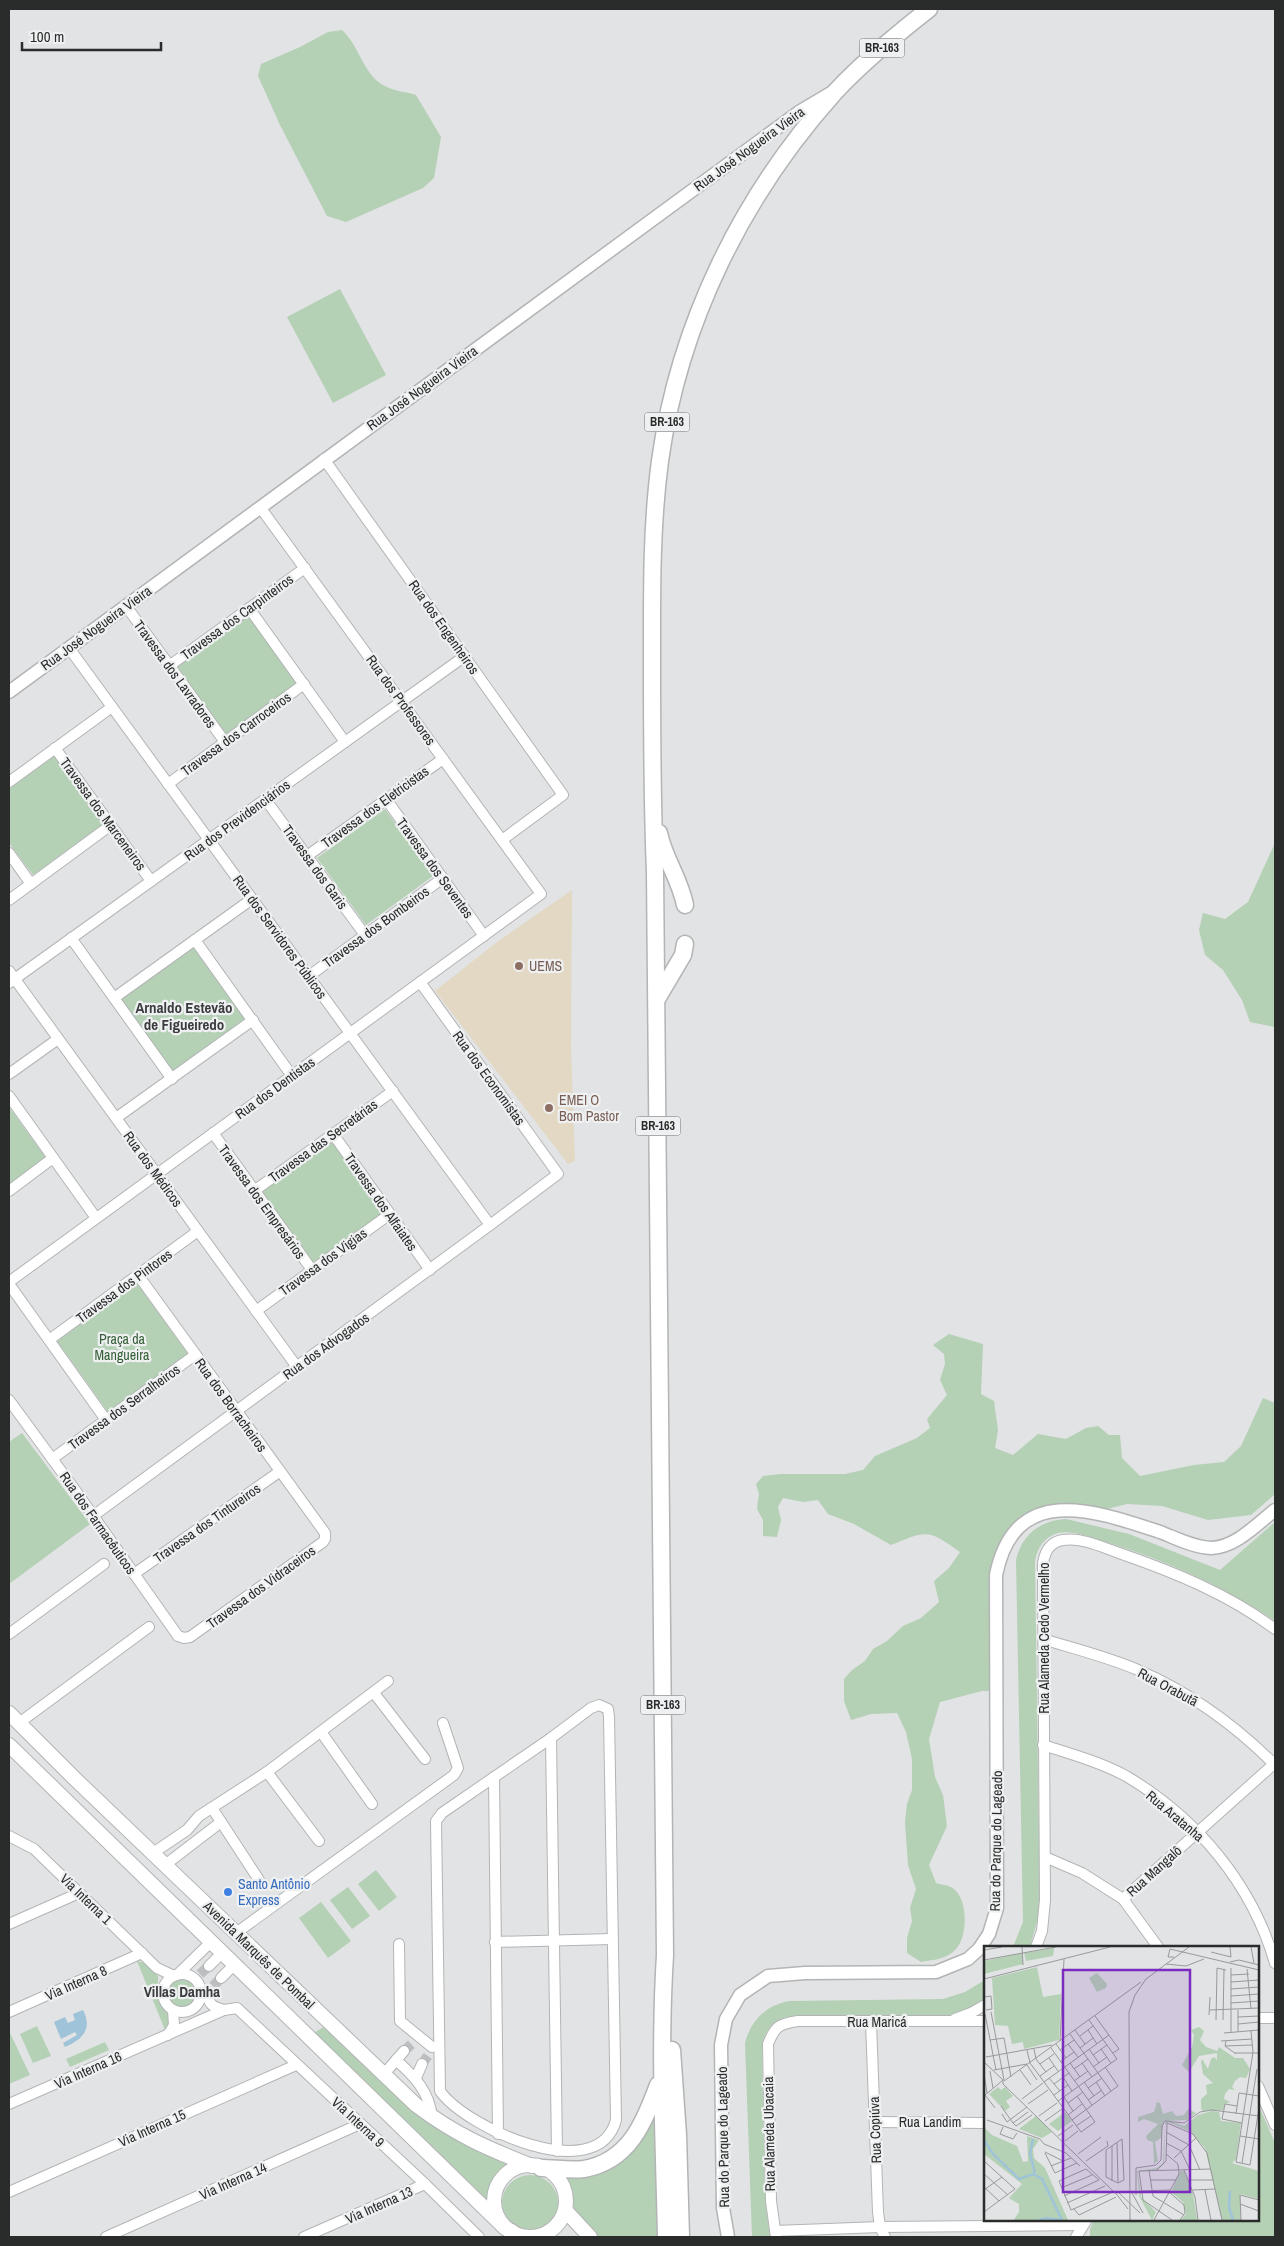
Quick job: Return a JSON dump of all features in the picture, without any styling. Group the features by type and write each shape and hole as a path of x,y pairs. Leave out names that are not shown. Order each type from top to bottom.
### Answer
{"highway":[{"name":"BR-163","path":"666,2237 662,2076 665,1956 655,872 652,799 652,562 654,510 666,428 677,378 703,300 725,252 749,210 786,153 838,89 929,9"},
{"path":"652,799 662,845 683,894 685,905"},
{"path":"656,1000 683,955 685,944"},
{"name":"BR-163","path":"665,1956 671,2002 681,2237"},
{"path":"537,2166 585,2168 617,2154 637,2136 662,2076"},
{"path":"680,2179 689,2237"}],"main road":[{"name":"Avenida Marquês de Pombal","path":"9,1713 74,1778 326,2019 432,2117 476,2144 537,2166"},
{"name":"Avenida Marquês de Pombal","path":"9,1745 57,1794 212,1941 511,2233"},
{"path":"57,1794 74,1778"},
{"path":"113,1848 132,1832"},
{"path":"301,2029 315,2028 326,2019"},
{"path":"543,2235 553,2229 565,2210 566,2197 561,2184 553,2174 537,2166 514,2169 501,2180 494,2196 495,2213 511,2233 527,2237 543,2235 561,2237"},
{"path":"565,2210 590,2237"}],"street":[{"name":"Rua José Nogueira Vieira","path":"9,692 799,112 838,89"},
{"name":"Rua dos Engenheiros","path":"324,459 564,795 502,840"},
{"name":"Rua dos Professores","path":"260,507 541,894"},
{"name":"Travessa dos Carpinteiros","path":"169,666 305,568"},
{"name":"Travessa dos Lavradores","path":"126,606 225,742"},
{"path":"249,608 345,742"},
{"name":"Rua dos Servidores Públicos","path":"69,648 490,1226"},
{"name":"Rua dos Previdenciários","path":"11,977 71,938 152,881 465,656"},
{"name":"Travessa dos Carroceiros","path":"168,784 304,684"},
{"path":"9,782 112,707"},
{"name":"Travessa dos Marceneiros","path":"55,748 152,881"},
{"name":"Travessa dos Eletricistas","path":"307,856 443,759"},
{"name":"Travessa dos Garis","path":"266,799 365,935"},
{"name":"Travessa dos Seventes","path":"386,799 484,936"},
{"path":"9,900 111,825"},
{"path":"9,853 31,884"},
{"name":"Travessa dos Bombeiros","path":"308,976 443,878"},
{"name":"Rua dos Dentistas","path":"9,1283 541,894"},
{"path":"114,998 252,898"},
{"path":"71,938 172,1079"},
{"path":"194,940 292,1076"},
{"name":"Rua dos Médicos","path":"11,977 297,1367"},
{"name":"Rua dos Economistas","path":"420,982 558,1174"},
{"path":"116,1118 252,1020"},
{"path":"9,1074 58,1039"},
{"name":"Travessa das Secretárias","path":"254,1190 393,1091"},
{"path":"9,1096 96,1218"},
{"name":"Travessa dos Empresários","path":"212,1134 312,1270"},
{"name":"Travessa dos Alfaiates","path":"333,1134 430,1270"},
{"path":"9,1191 54,1158"},
{"name":"Rua dos Advogados","path":"93,1516 490,1226 558,1174"},
{"name":"Travessa dos Vigias","path":"256,1311 390,1214"},
{"name":"Travessa dos Pintores","path":"49,1340 198,1232"},
{"name":"Rua dos Borracheiros","path":"138,1275 325,1533"},
{"path":"9,1283 106,1420"},
{"name":"Travessa dos Serralheiros","path":"52,1459 195,1355"},
{"name":"Rua dos Farmacêuticos","path":"9,1400 178,1636 190,1637"},
{"name":"Travessa dos Tintureiros","path":"134,1574 279,1472"},
{"name":"Rua do Parque do Lageado","path":"728,2233 723,2208 721,2045 726,2018 740,1995 768,1976 805,1973 936,1972 968,1960 979,1949 992,1928 997,1908 996,1575 1000,1555 1012,1534 1028,1519 1050,1510 1070,1510 1141,1527 1192,1544 1211,1548 1226,1545 1275,1510"},
{"name":"Travessa dos Vidraceiros","path":"190,1637 323,1542 326,1539 325,1533"},
{"name":"Rua Alameda Cedo Vermelho","path":"1036,1946 1042,1932 1045,1857 1043,1563 1050,1545 1063,1540 1088,1542 1148,1563 1204,1586 1275,1629"},
{"path":"9,1634 104,1564"},
{"path":"19,1723 149,1627"},
{"name":"Rua Orabutã","path":"1043,1639 1138,1670 1184,1694 1222,1718 1275,1764"},
{"path":"153,1853 187,1830 199,1816 267,1772 388,1681"},
{"path":"374,1693 425,1759"},
{"path":"599,1705 608,1708 616,2120 613,2130 604,2139 587,2148 557,2151 536,2147 498,2134 446,2101 440,2092 439,2037 436,1821 442,1814 551,1738 591,1708 599,1705"},
{"path":"236,1933 454,1775 458,1768 443,1723"},
{"path":"321,1732 372,1804"},
{"path":"551,1738 557,2151"},
{"name":"Rua Aratanha","path":"1043,1745 1092,1761 1125,1776 1198,1832 1228,1867 1251,1902 1275,1963"},
{"name":"Rua Mangalô","path":"1123,1899 1275,1764"},
{"path":"267,1772 319,1841"},
{"path":"494,1777 498,2134"},
{"path":"212,1808 259,1880"},
{"path":"165,1865 221,1822"},
{"name":"Via Interna 1","path":"9,1836 34,1849 157,1968"},
{"path":"1045,1857 1082,1873 1123,1899 1157,1946"},
{"path":"9,1924 79,1893"},
{"path":"495,1942 612,1939"},
{"path":"164,1988 170,1979 176,1976 212,1941"},
{"path":"399,1944 400,2020 431,2050"},
{"path":"209,1966 223,1952"},
{"name":"Via Interna 8","path":"9,2012 142,1953"},
{"path":"221,1978 235,1964"},
{"path":"157,1968 176,1976 198,1976 204,1995 213,2007 224,2010"},
{"path":"157,1968 164,1988 164,2000 176,2011 186,2027"},
{"path":"176,2011 191,2011 204,1995"},
{"path":"204,1995 200,2013 206,2019"},
{"path":"948,2022 984,2006"},
{"name":"Via Interna 16","path":"9,2104 224,2010 237,2008"},
{"name":"Via Interna 9","path":"237,2008 479,2237"},
{"path":"168,2035 174,2024 176,2011"},
{"path":"1259,2018 1275,2018"},
{"name":"Rua Maricá","path":"773,2032 781,2024 798,2021 984,2021"},
{"name":"Rua Copiúva","path":"871,2022 880,2227 885,2237"},
{"name":"Rua Alameda Ubacaia","path":"773,2032 768,2044 770,2201 776,2234"},
{"path":"431,2050 439,2037"},
{"path":"415,2042 431,2050"},
{"path":"384,2074 404,2051"},
{"path":"396,2060 416,2078 418,2084 425,2092 432,2117"},
{"path":"416,2078 422,2064"},
{"name":"Via Interna 15","path":"9,2192 296,2065"},
{"path":"1259,2088 1275,2122"},
{"name":"Rua Landim","path":"875,2122 984,2123"},
{"name":"Via Interna 14","path":"106,2237 360,2124"},
{"name":"Via Interna 13","path":"304,2237 425,2184"},
{"path":"776,2234 880,2227 1085,2222"},
{"path":"1076,2237 1085,2222"}],"shaded area":[{"name":"UEMS","path":"572,890 571,1047 575,1161 568,1164 435,991 497,942"}],"green space":[{"path":"342,30 368,70 381,84 416,95 441,137 434,178 423,188 346,222 327,216 280,125 258,76 261,64 328,32"},
{"path":"340,289 386,375 333,403 287,317"},
{"path":"248,615 297,683 226,735 176,667"},
{"path":"54,756 103,824 33,875 9,843 9,789"},
{"path":"385,809 433,876 366,925 317,858"},
{"path":"1275,843 1274,1027 1250,1022 1242,1000 1223,970 1205,955 1199,930 1203,913 1225,919 1248,902"},
{"path":"194,947 246,1019 173,1073 121,999"},
{"path":"9,1107 46,1158 9,1185"},
{"path":"332,1141 384,1213 313,1263 261,1192"},
{"name":"Praça da Mangueira","path":"137,1283 188,1354 108,1412 57,1341"},
{"path":"949,1334 983,1344 981,1394 994,1401 998,1430 995,1448 1013,1455 1038,1434 1066,1439 1086,1428 1098,1426 1109,1435 1120,1435 1122,1458 1140,1476 1194,1465 1224,1462 1241,1446 1263,1398 1275,1403 1275,1494 1251,1515 1208,1520 1162,1506 1127,1504 1103,1510 1045,1509 994,1563 994,1691 982,1691 940,1702 929,1739 935,1777 943,1795 947,1826 929,1865 936,1883 948,1886 959,1894 965,1918 963,1936 956,1949 949,1955 921,1962 907,1953 907,1938 912,1921 910,1908 916,1889 908,1865 905,1822 907,1804 912,1790 912,1759 906,1732 897,1713 871,1714 851,1720 844,1701 844,1679 852,1670 865,1661 873,1649 887,1641 903,1626 921,1618 939,1602 934,1581 949,1568 960,1552 941,1539 927,1534 912,1537 891,1545 854,1524 828,1514 818,1500 803,1502 783,1498 778,1507 781,1520 777,1537 763,1536 763,1520 757,1509 759,1494 756,1484 763,1476 781,1474 845,1474 863,1470 875,1456 917,1438 930,1428 927,1419 947,1395 940,1380 945,1364 944,1354 933,1345"},
{"path":"22,1433 90,1524 9,1584 9,1442"},
{"path":"1066,1519 1129,1534 1220,1570 1275,1522 1275,1621 1194,1575 1129,1549 1076,1533 1058,1533 1045,1540 1037,1552 1035,1561 1040,1911 1030,1946 1013,1946 1023,1922 1016,1560 1023,1543 1034,1530 1048,1522"},
{"path":"376,1870 397,1897 379,1911 358,1884"},
{"path":"348,1887 370,1916 352,1929 330,1900"},
{"path":"321,1902 351,1941 328,1958 299,1918"},
{"path":"137,1961 145,1963 158,1976 158,2001 172,2019 167,2030 165,2030"},
{"path":"182,1978 193,1982 197,1993 193,2004 182,2008 171,2004 167,1993 171,1982"},
{"path":"984,1981 984,2001 964,2011 942,2017 786,2017 770,2028 762,2046 765,2199 770,2237 752,2237 745,2043 751,2027 761,2015 774,2006 790,2001 943,1999 965,1992"},
{"path":"37,2026 51,2056 33,2063 20,2034"},
{"path":"325,2026 389,2089 433,2125 457,2141 484,2154 514,2165 503,2172 495,2182 491,2193 491,2206 312,2034"},
{"path":"9,2031 30,2075 9,2084"},
{"path":"105,2042 109,2050 70,2067 66,2059"},
{"path":"1259,2106 1275,2143 1275,2237 1090,2237 1090,2229 1094,2221 1259,2221"},
{"path":"654,2118 658,2237 597,2237 575,2213 571,2191 563,2176 638,2144"},
{"path":"530,2175 541,2177 550,2183 556,2192 558,2203 556,2214 550,2223 541,2229 530,2231 519,2229 510,2223 504,2214 502,2203 504,2192 510,2183 519,2177"}],"water":[{"path":"83,2010 87,2023 84,2033 76,2041 65,2047 63,2043 77,2035 75,2032 61,2039 54,2022 65,2017 68,2023 75,2020 73,2014"}],"tunnel":[{"path":"200,1974 209,1966"},
{"path":"213,1986 221,1978"},
{"path":"404,2051 415,2041"},
{"path":"422,2064 429,2054"}],"place":[{"name":"UEMS","path":"519,966"},
{"name":"EMEI O Bom Pastor","path":"549,1108"},
{"name":"Santo Antônio Express","path":"228,1892"}],"district":[{"name":"Arnaldo Estevão de Figueiredo","path":"184,1016"},
{"name":"Villas Damha","path":"182,1992"}]}
